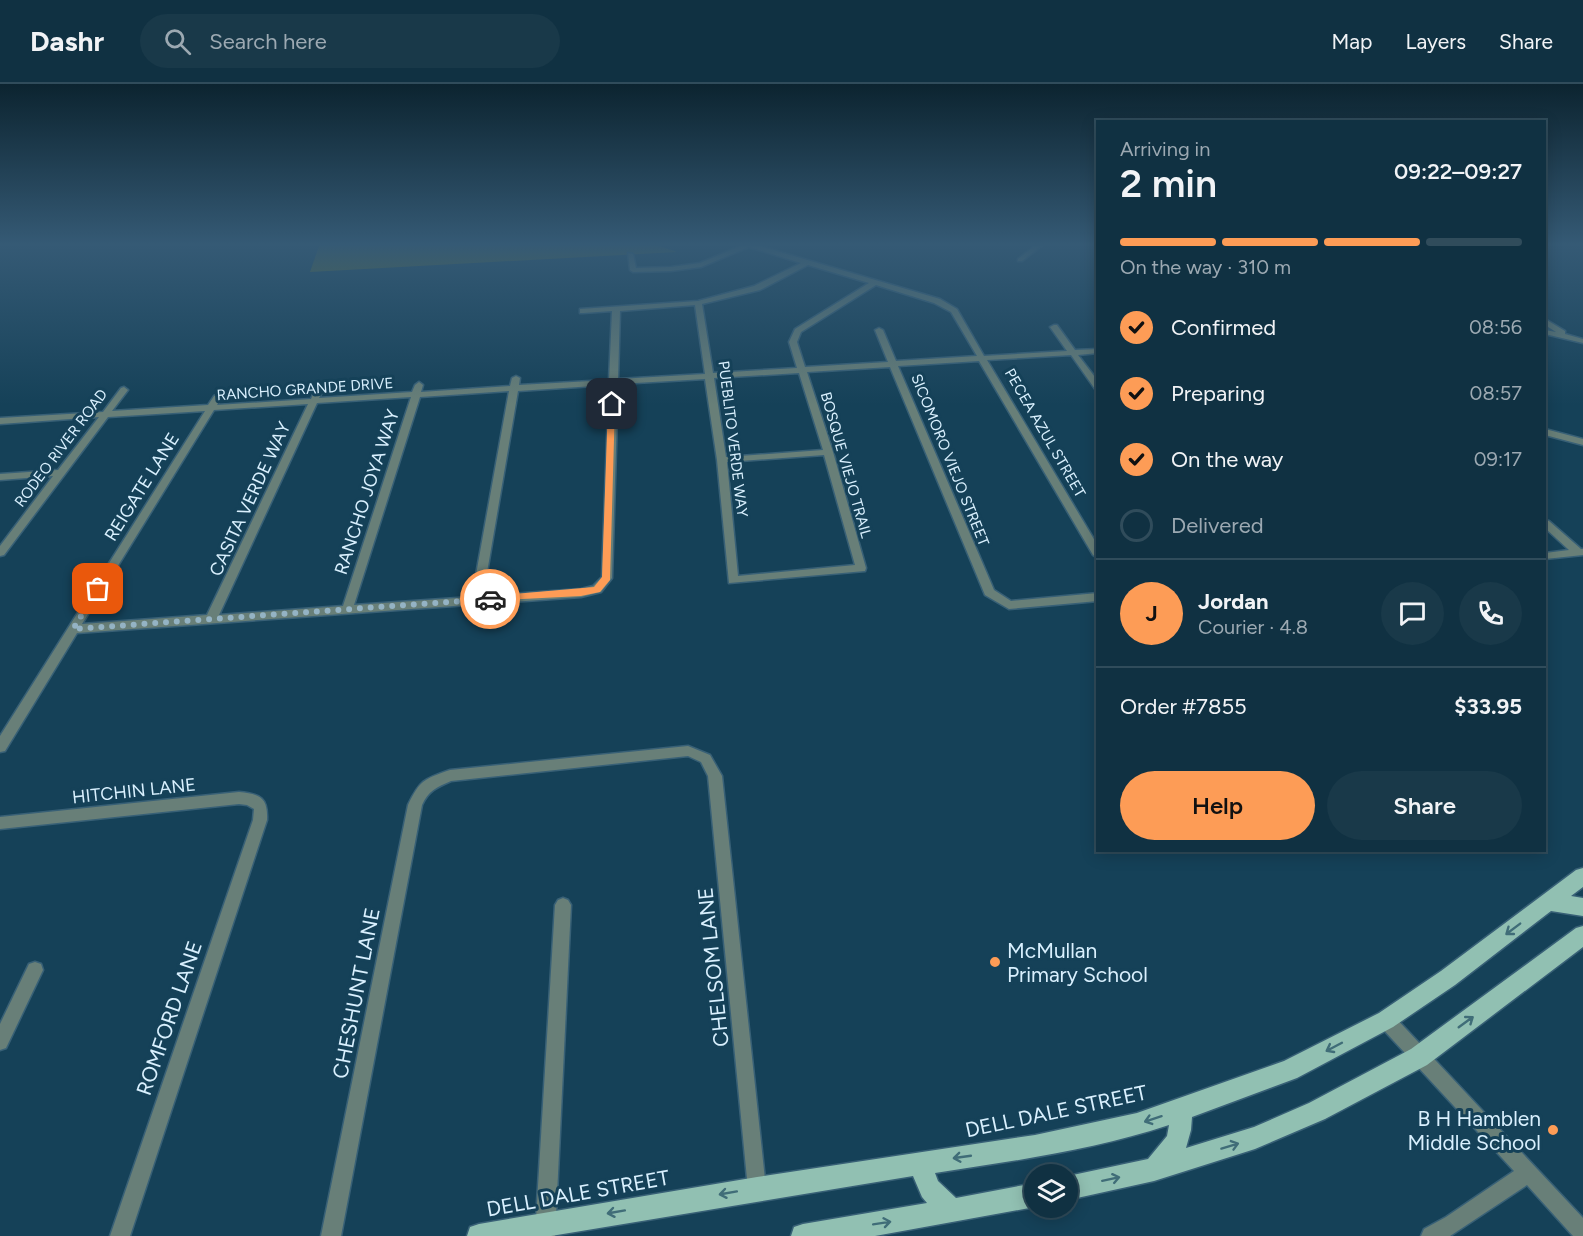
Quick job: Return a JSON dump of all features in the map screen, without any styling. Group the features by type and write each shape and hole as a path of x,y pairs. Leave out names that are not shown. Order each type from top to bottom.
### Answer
{"main road":[{"name":"DELL DALE STREET","path":"479,1236 545,1230 757,1188 1035,1146 1137,1124 1180,1110 1289,1070 1386,1020 1448,978 1583,876"},
{"path":"1548,902 1583,908"},
{"path":"1078,1186 1154,1169 1256,1138 1317,1111 1419,1057 1583,935"},
{"path":"1154,1169 1176,1146 1182,1130 1180,1110"},
{"path":"919,1163 930,1189 952,1211"},
{"path":"803,1236 1024,1197"}],"street":[{"path":"583,311 698,303 719,298"},
{"name":"BOSQUE VIEJO TRAIL","path":"733,580 861,568 828,452 793,342 798,331 851,298"},
{"name":"PECEA AZUL STREET","path":"927,298 954,311 984,358 1096,552"},
{"name":"PUEBLITO VERDE WAY","path":"698,303 722,460 733,580"},
{"path":"73,629 581,593 597,590 607,578 616,309"},
{"path":"1546,322 1568,338"},
{"path":"1054,327 1096,384"},
{"name":"SICOMORO VIEJO STREET","path":"879,330 989,592 997,600 1009,605 1096,597"},
{"path":"1546,332 1583,341"},
{"name":"RANCHO GRANDE DRIVE","path":"0,421 105,415 214,403 515,383 612,382 1096,351"},
{"path":"477,600 515,383"},
{"name":"RODEO RIVER ROAD","path":"1,551 124,390"},
{"name":"RANCHO JOYA WAY","path":"347,610 417,390"},
{"name":"CASITA VERDE WAY","path":"211,619 316,397"},
{"name":"REIGATE LANE","path":"0,747 214,403"},
{"path":"1546,432 1583,442"},
{"path":"722,460 828,452"},
{"path":"0,477 60,473"},
{"path":"1546,524 1581,552"},
{"path":"1546,556 1581,552"},
{"name":"CHELSOM LANE","path":"450,776 693,753 702,754 711,763 715,776 757,1188"},
{"name":"CHESHUNT LANE","path":"332,1236 415,805 422,790 450,776"},
{"name":"HITCHIN LANE","path":"0,823 239,798 249,799 261,806 260,815"},
{"name":"ROMFORD LANE","path":"120,1236 260,815"},
{"path":"545,1230 563,905"},
{"path":"0,1042 35,970"},
{"path":"1386,1020 1583,1232"},
{"path":"1431,1236 1454,1224 1528,1173"}],"way so far":[{"path":"98,589 73,629 490,599"}],"place":[{"name":"McMullan Primary School","path":"995,962"},
{"name":"B H Hamblen Middle School","path":"1553,1130"}],"route":[{"path":"490,599 581,593 597,590 607,578 612,404"}]}
